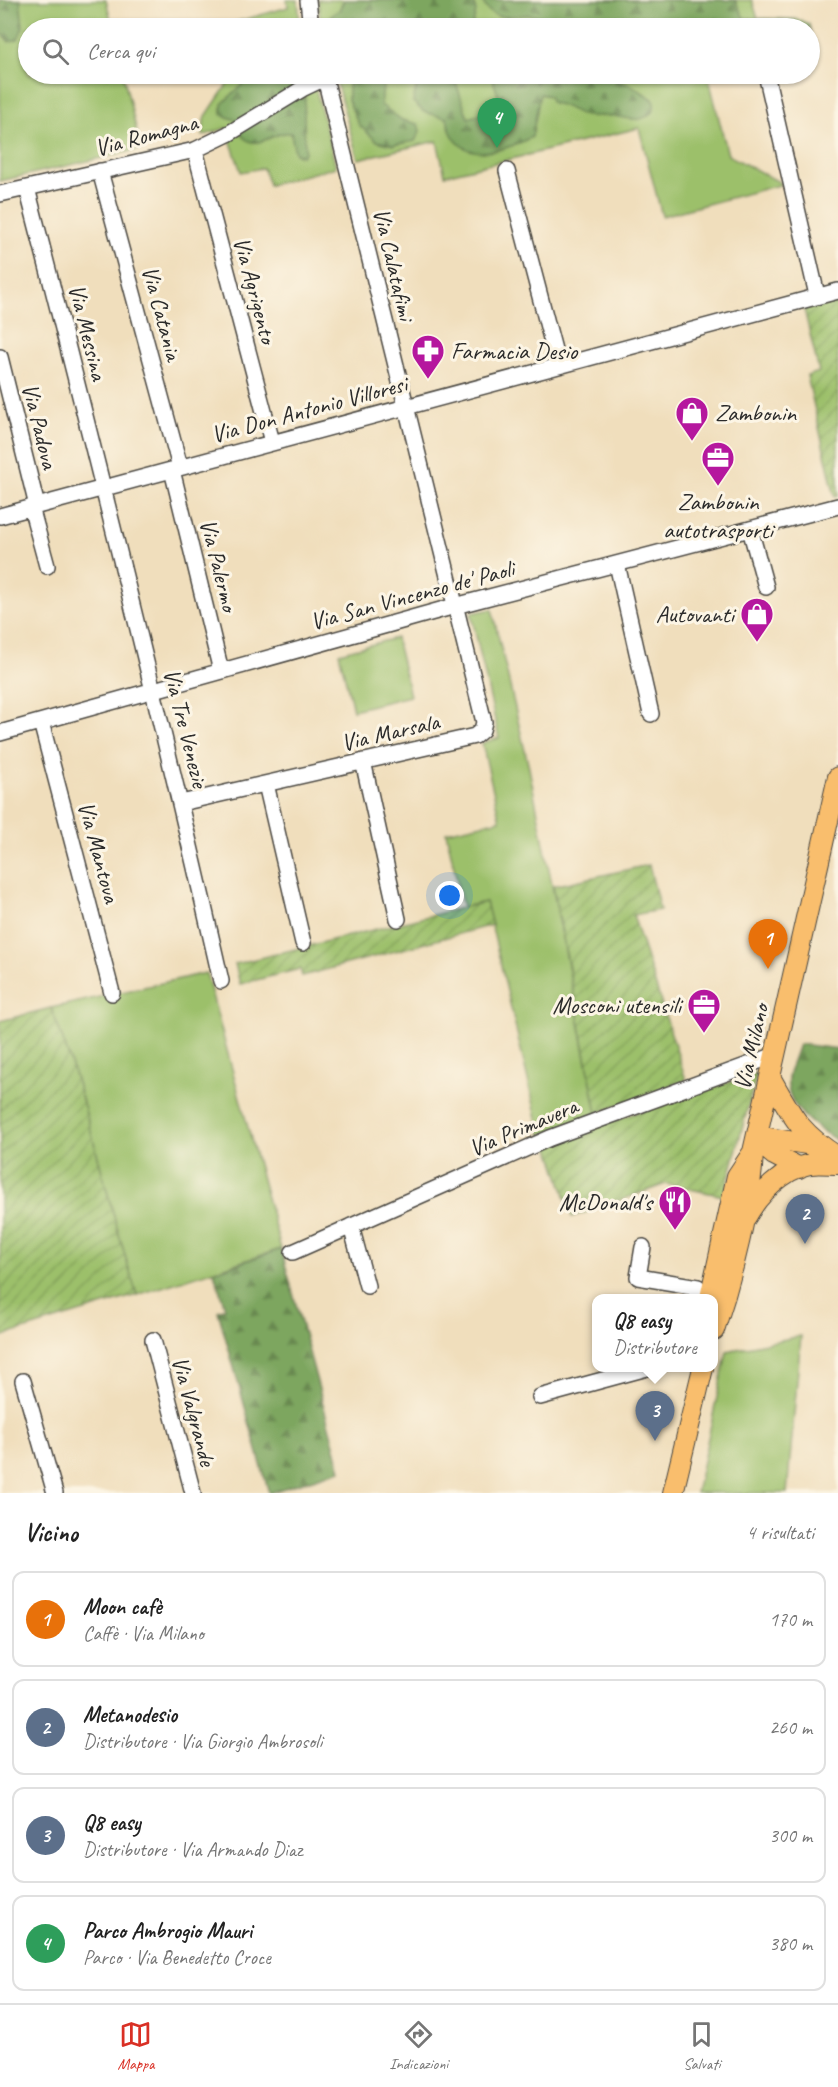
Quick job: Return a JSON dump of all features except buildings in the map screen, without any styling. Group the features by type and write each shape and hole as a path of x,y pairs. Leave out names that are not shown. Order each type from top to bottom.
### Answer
{"main road":[{"name":"Via Milano","path":"718,1294 740,1227 752,1177 755,1146 838,777"},
{"path":"770,1077 796,1123 820,1146 838,1157"},
{"path":"755,1146 768,1138 820,1146"},
{"name":"Via Milano","path":"717,1294 737,1176 755,1146"},
{"path":"755,1146 799,1168"},
{"path":"740,1227 759,1198 790,1171 809,1164 838,1164"},
{"path":"673,1493 702,1372"}],"street":[{"path":"308,0 310,18"},
{"name":"Via Romagna","path":"0,194 195,150 228,134 310,84"},
{"name":"Via Calatafimi","path":"326,84 455,606"},
{"path":"768,84 817,295"},
{"name":"Via Agrigento","path":"195,150 272,442"},
{"name":"Via Catania","path":"100,171 176,469"},
{"path":"507,171 558,365"},
{"name":"Via Messina","path":"27,188 104,488"},
{"name":"Via Don Antonio Villoresi","path":"0,516 838,291"},
{"name":"Via Padova","path":"0,357 47,566"},
{"name":"Via Palermo","path":"176,469 221,671"},
{"name":"Via Tre Venezie","path":"104,488 181,803 220,981"},
{"name":"Via San Vincenzo de' Paoli","path":"0,733 455,606 838,506"},
{"path":"750,529 766,587"},
{"path":"617,564 651,714"},
{"name":"Via Marsala","path":"181,803 476,736 482,730 484,722 455,606"},
{"name":"Via Mantova","path":"41,722 112,993"},
{"path":"363,761 398,919"},
{"path":"266,784 303,943"},
{"name":"Via Primavera","path":"292,1252 550,1138 775,1055"},
{"path":"351,1226 367,1286"},
{"path":"643,1247 638,1277 698,1287 697,1294"},
{"name":"Via Valgrande","path":"153,1340 193,1493"},
{"path":"540,1397 632,1372"},
{"path":"23,1381 55,1493"}],"green space":[{"path":"0,0 106,0 110,18 18,18 18,84 125,84 141,149 0,181"},
{"path":"0,0 20,0 22,18 18,18 18,39 9,42 0,31"},
{"path":"287,0 298,0 299,18 250,18 288,7"},
{"path":"318,0 752,0 758,18 320,18"},
{"path":"344,0 473,0 476,11 474,18 330,18 339,10"},
{"path":"482,0 735,0 744,18 548,18 531,15 507,17 496,15 486,7"},
{"path":"228,84 315,84 336,167 269,185 263,168 241,172 226,128 203,136 204,119"},
{"path":"243,84 306,84 305,152 302,156 295,153 291,133 278,134 260,142 249,141 243,137 236,120 222,115 222,104"},
{"path":"337,84 710,84 728,155 783,184 662,216 639,128 445,175 437,141 358,159"},
{"path":"348,84 381,84 383,87 381,105 402,120 418,124 420,131 415,141 393,145 377,141 359,125 348,100"},
{"path":"419,84 456,84 468,118 502,107 494,84 628,84 654,100 654,110 639,119 587,116 552,103 549,96 540,94 532,137 506,148 481,152 469,150 459,144 452,134 447,118 424,112 413,102"},
{"path":"838,301 838,496 835,497 807,376 819,372 804,309"},
{"path":"492,609 529,768 597,1113 541,1135 486,902 463,907 446,832 500,820 482,743 499,738 471,613"},
{"path":"396,638 410,696 353,710 339,653"},
{"path":"649,865 660,910 633,915 686,1080 597,1113 553,886"},
{"path":"486,902 492,925 302,976 300,969 240,984 235,964"},
{"path":"206,973 281,1249 137,1295 76,1079 51,1008"},
{"path":"51,1008 76,1079 137,1295 0,1337 0,1021"},
{"path":"799,1044 838,1049 838,1141 820,1130 804,1116 791,1099 788,1079"},
{"path":"757,1073 724,1196 666,1184 572,1217 548,1142"},
{"path":"281,1249 341,1470 269,1493 218,1311 225,1308 214,1272"},
{"path":"801,1336 787,1493 696,1493 727,1351"}],"place":[{"name":"Parco Ambrogio Mauri","path":"497,148"},
{"name":"Farmacia Desio","path":"428,380"},
{"name":"Zambonin","path":"692,442"},
{"name":"Zambonin autotrasporti","path":"718,487"},
{"name":"Autovanti","path":"757,643"},
{"name":"Moon cafè","path":"768,969"},
{"name":"Mosconi utensili","path":"704,1034"},
{"name":"McDonald's","path":"675,1231"},
{"name":"Metanodesio","path":"805,1244"},
{"name":"Q8 easy","path":"655,1441"}]}
